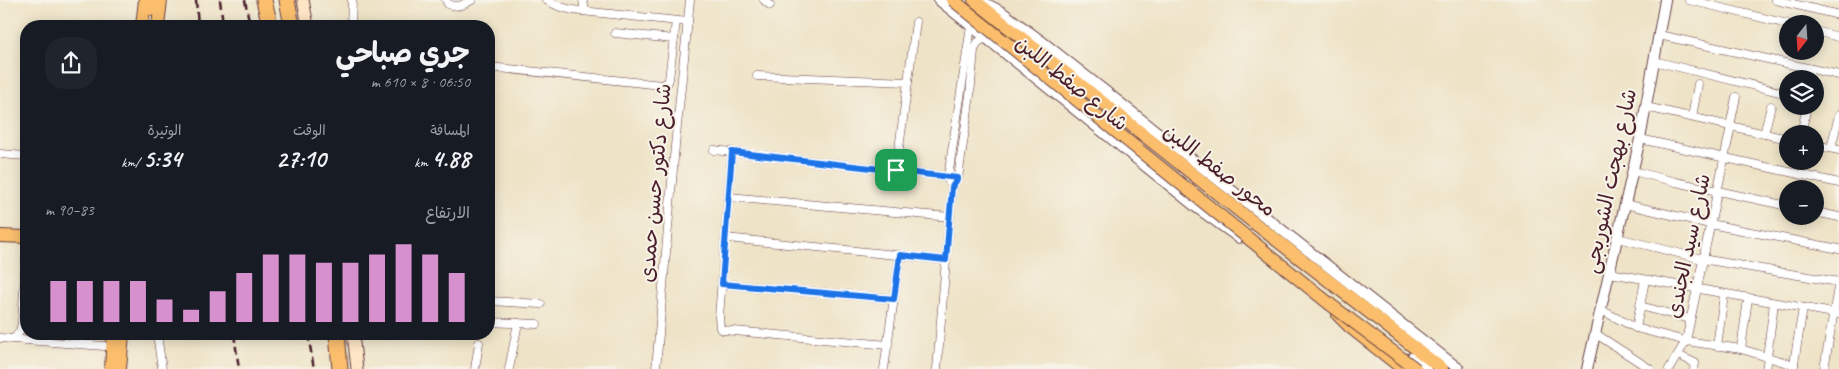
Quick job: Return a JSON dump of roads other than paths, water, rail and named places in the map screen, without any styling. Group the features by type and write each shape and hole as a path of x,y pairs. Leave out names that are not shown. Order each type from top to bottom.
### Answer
{"highway":[{"path":"264,0 269,20"},
{"path":"277,0 281,20"},
{"path":"287,0 291,20"},
{"path":"294,0 297,20"},
{"path":"329,340 332,369"},
{"path":"338,340 340,369"},
{"path":"345,340 347,369"}],"main road":[{"path":"303,0 307,20"},
{"name":"محور صفط اللبن","path":"953,0 1331,304 1416,369"},
{"name":"محور صفط اللبن","path":"976,0 1248,218 1442,369"},
{"path":"145,20 153,2"},
{"path":"151,20 153,2"},
{"path":"153,2 157,20"},
{"path":"0,236 20,237"},
{"path":"1331,304 1350,327 1403,369"},
{"path":"110,369 112,340"},
{"path":"120,369 122,340"},
{"path":"354,340 357,369"}],"street":[{"path":"351,20 352,0"},
{"path":"446,0 448,4 454,7 461,6 472,0"},
{"path":"546,0 572,10 688,22"},
{"path":"570,0 572,10"},
{"path":"583,0 585,11"},
{"name":"شارع دكتور حسن حمدى","path":"656,369 690,0"},
{"name":"شارع صفط اللبن","path":"939,0 1200,210 1250,246 1328,296 1426,369"},
{"path":"976,0 1002,12 1024,28 1459,369"},
{"name":"شارع بهجت الشوربجى","path":"1587,369 1640,139 1666,0"},
{"path":"1689,0 1779,22"},
{"path":"1776,0 1839,15"},
{"path":"495,68 662,85 668,82 669,79 676,21"},
{"path":"896,170 916,22"},
{"path":"937,369 952,187 948,177 971,26"},
{"path":"615,32 674,39"},
{"path":"1824,33 1839,37"},
{"path":"1659,35 1839,75"},
{"path":"952,187 958,178 970,95 974,50 978,42 986,38"},
{"path":"1654,61 1779,92"},
{"path":"757,76 908,82"},
{"path":"1692,117 1698,84"},
{"name":"شارع سيد الجندى","path":"1668,369 1686,341 1736,97"},
{"path":"1764,134 1771,106"},
{"path":"1646,107 1779,137"},
{"path":"1835,149 1839,115"},
{"path":"1640,139 1839,183"},
{"path":"714,150 958,178"},
{"path":"732,152 720,328 723,330 888,345"},
{"path":"0,154 20,156"},
{"path":"1633,171 1779,204"},
{"path":"729,197 950,217"},
{"path":"1625,204 1710,224 1839,249"},
{"path":"1824,214 1839,216"},
{"path":"726,238 946,260"},
{"path":"1618,238 1702,258 1839,281 1836,314 1824,369"},
{"path":"884,369 900,255"},
{"path":"1610,273 1836,314"},
{"path":"1636,328 1645,280"},
{"path":"722,284 894,299"},
{"path":"1717,346 1724,295"},
{"path":"1741,349 1748,299"},
{"path":"495,301 541,304"},
{"path":"1766,369 1774,303"},
{"path":"1640,306 1690,319"},
{"path":"1601,310 1636,328 1686,341 1741,349 1793,367 1803,308"},
{"path":"495,322 536,324"},
{"path":"510,369 518,323"},
{"path":"14,339 20,332"},
{"path":"1596,334 1650,369"},
{"path":"0,338 20,339"},
{"path":"27,340 104,346"},
{"path":"158,340 162,369"},
{"path":"475,369 478,343"},
{"path":"1678,355 1694,362 1694,369"}],"railway":[{"path":"196,0 198,20"},
{"path":"220,0 222,20"},
{"path":"245,0 249,20"},
{"path":"235,340 239,369"},
{"path":"309,340 314,369"}]}
